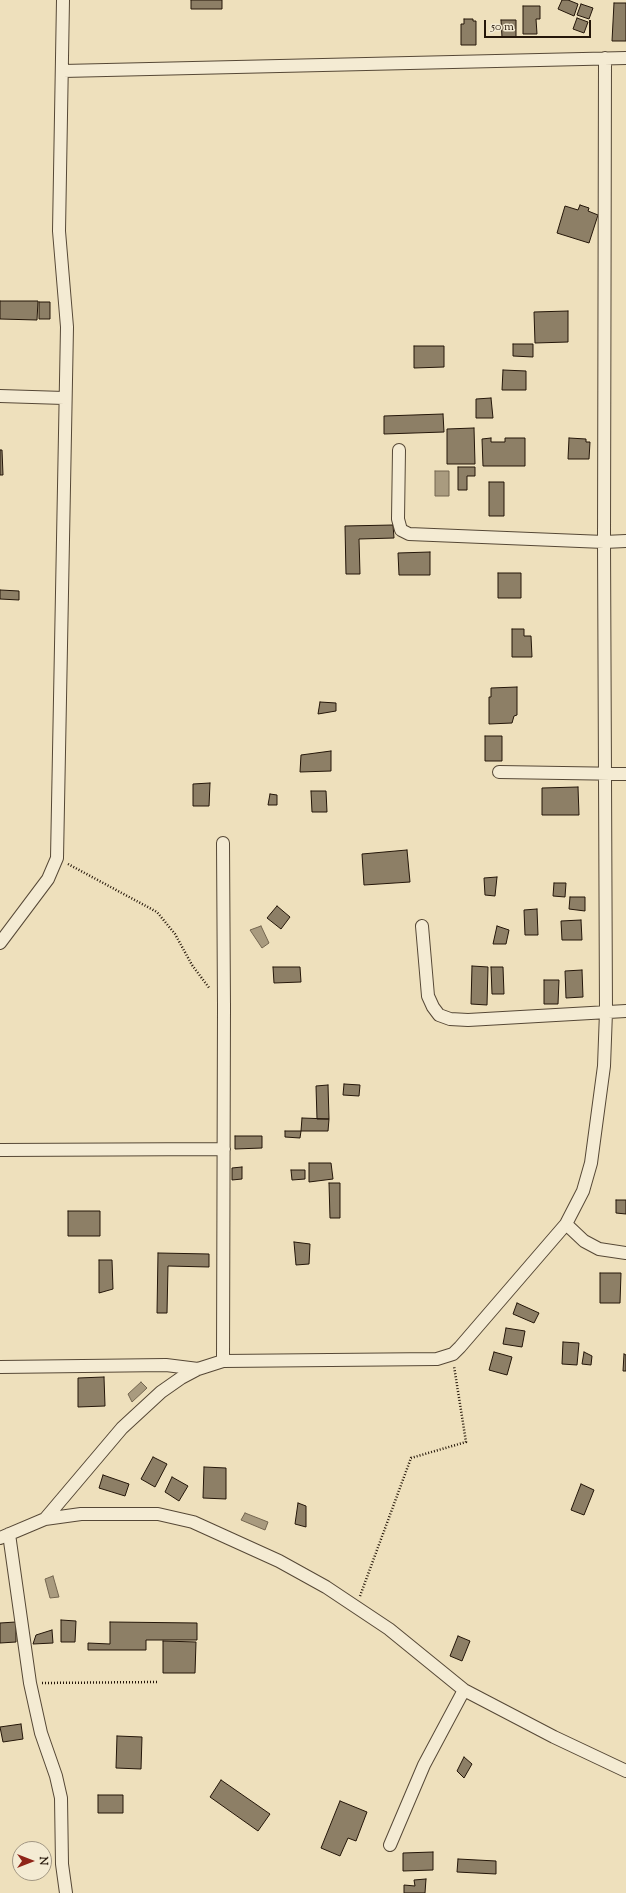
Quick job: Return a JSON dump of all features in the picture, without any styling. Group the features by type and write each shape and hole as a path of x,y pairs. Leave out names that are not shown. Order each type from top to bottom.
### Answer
{"street":[{"path":"0,943 48,879 57,858 64,398 67,328 59,230 63,71 63,0"},
{"path":"45,1519 122,1428 161,1392 181,1378 198,1369 223,1361 437,1359 452,1354 473,1333 566,1224 583,1191 591,1163 604,1066 606,1012 604,542 606,58"},
{"path":"63,71 626,58"},
{"path":"0,396 64,398"},
{"path":"399,450 398,519 401,530 409,534 604,542 626,541"},
{"path":"499,772 626,774"},
{"path":"223,843 223,1361"},
{"path":"422,926 428,996 439,1015 450,1019 468,1020 626,1012"},
{"path":"0,1150 224,1150"},
{"path":"566,1224 584,1241 599,1248 626,1253"},
{"path":"0,1367 166,1365 198,1369"},
{"path":"66,1893 62,1864 61,1798 56,1776 40,1733 4,1536 45,1519 81,1514 115,1513 158,1514 193,1522 279,1561 356,1606 389,1629 464,1690 554,1737 626,1771"},
{"path":"390,1845 424,1765 464,1690"}],"path":[{"path":"57,858 157,912 175,934 192,965 224,1007"},
{"path":"356,1606 411,1458 466,1442 452,1354"},
{"path":"30,1683 157,1682"}],"shaded area":[{"path":"435,471 449,471 449,496 435,496"},
{"path":"261,926 269,943 262,948 250,930"},
{"path":"141,1382 147,1388 132,1402 128,1394"},
{"path":"245,1513 268,1522 265,1530 241,1520"},
{"path":"53,1576 59,1597 50,1598 45,1579"}],"building":[{"path":"191,0 222,0 222,9 191,9"},
{"path":"562,0 568,0 578,4 574,16 558,9"},
{"path":"614,3 626,3 626,41 612,41"},
{"path":"581,4 593,8 589,19 577,15"},
{"path":"523,6 540,6 540,19 536,19 537,34 523,34"},
{"path":"577,18 588,22 584,33 573,29"},
{"path":"464,19 473,19 473,21 476,21 476,45 461,45 461,24 464,24"},
{"path":"501,20 516,20 516,37 502,37"},
{"path":"580,205 589,208 588,211 598,215 589,243 557,233 565,206 578,210"},
{"path":"0,301 38,301 37,320 0,319"},
{"path":"39,302 50,302 50,319 39,319"},
{"path":"568,311 568,342 535,343 534,312"},
{"path":"513,344 533,344 533,357 513,356"},
{"path":"414,346 444,346 444,367 414,368"},
{"path":"503,370 526,371 526,390 502,390"},
{"path":"491,398 493,418 476,418 476,399"},
{"path":"443,414 444,432 384,434 384,416"},
{"path":"474,428 475,464 447,464 447,429"},
{"path":"491,438 491,442 505,442 505,438 525,438 525,466 483,466 482,439"},
{"path":"569,438 586,439 586,442 590,442 589,459 568,459"},
{"path":"0,450 2,450 3,475 0,475"},
{"path":"458,467 475,467 475,476 467,476 467,490 458,490"},
{"path":"489,482 504,482 504,516 489,516"},
{"path":"393,525 394,538 359,539 360,574 346,574 345,526"},
{"path":"430,552 430,575 399,575 398,553"},
{"path":"498,573 521,573 521,598 498,598"},
{"path":"0,590 19,591 19,600 0,599"},
{"path":"512,629 524,629 524,636 531,636 532,657 512,657"},
{"path":"517,687 517,715 514,716 512,723 489,724 489,697 491,697 491,688"},
{"path":"320,702 336,703 336,711 318,714"},
{"path":"485,736 502,736 502,761 485,761"},
{"path":"331,751 331,771 300,772 301,755"},
{"path":"210,783 209,806 193,806 193,784"},
{"path":"578,787 579,815 542,815 542,788"},
{"path":"311,791 326,791 327,812 312,812"},
{"path":"270,794 277,795 277,805 268,805"},
{"path":"407,850 410,882 364,885 362,854"},
{"path":"497,877 495,896 485,895 484,878"},
{"path":"554,883 566,883 565,897 553,896"},
{"path":"570,897 585,897 585,911 569,909"},
{"path":"277,906 290,917 281,929 267,918"},
{"path":"537,909 538,935 525,935 524,910"},
{"path":"581,920 582,940 562,940 561,921"},
{"path":"497,926 509,930 506,944 493,944"},
{"path":"472,966 488,967 487,1005 471,1004"},
{"path":"273,967 300,967 301,982 274,983"},
{"path":"491,967 503,967 504,994 492,994"},
{"path":"582,970 583,997 566,998 565,971"},
{"path":"544,980 559,980 558,1004 544,1004"},
{"path":"344,1084 360,1085 359,1096 343,1095"},
{"path":"328,1085 329,1119 317,1119 316,1086"},
{"path":"302,1118 329,1119 328,1131 301,1131"},
{"path":"285,1131 301,1131 300,1138 285,1137"},
{"path":"235,1136 262,1136 262,1148 235,1149"},
{"path":"309,1163 331,1163 333,1179 309,1182"},
{"path":"242,1167 242,1179 232,1180 232,1168"},
{"path":"291,1170 305,1170 305,1179 292,1180"},
{"path":"329,1183 340,1183 340,1218 330,1218"},
{"path":"616,1200 626,1200 626,1214 616,1213"},
{"path":"68,1211 100,1211 100,1236 68,1236"},
{"path":"294,1242 310,1244 309,1264 296,1265"},
{"path":"158,1253 209,1254 209,1267 168,1266 167,1313 157,1313"},
{"path":"99,1260 112,1260 113,1289 99,1293"},
{"path":"600,1273 621,1273 620,1303 600,1303"},
{"path":"517,1303 539,1313 534,1323 513,1314"},
{"path":"506,1328 525,1331 522,1347 503,1344"},
{"path":"563,1342 579,1343 577,1365 562,1364"},
{"path":"494,1352 512,1357 507,1375 489,1370"},
{"path":"584,1352 592,1356 591,1365 582,1364"},
{"path":"624,1354 626,1355 626,1371 623,1371"},
{"path":"104,1377 105,1406 78,1407 78,1378"},
{"path":"153,1457 167,1464 155,1487 141,1479"},
{"path":"204,1467 226,1468 226,1499 203,1498"},
{"path":"103,1475 129,1484 125,1496 99,1488"},
{"path":"172,1477 188,1486 179,1501 165,1492"},
{"path":"581,1484 594,1490 584,1515 571,1510"},
{"path":"298,1503 306,1506 306,1527 295,1524"},
{"path":"61,1620 76,1621 75,1642 61,1642"},
{"path":"16,1622 16,1642 0,1643 0,1623"},
{"path":"110,1622 197,1623 197,1640 146,1640 146,1650 88,1650 88,1643 110,1644"},
{"path":"52,1630 53,1643 33,1644 36,1635"},
{"path":"458,1636 470,1641 462,1661 450,1656"},
{"path":"163,1641 196,1642 195,1673 163,1673"},
{"path":"21,1724 23,1739 3,1742 0,1727"},
{"path":"117,1736 142,1737 141,1769 116,1768"},
{"path":"464,1757 472,1764 464,1778 457,1771"},
{"path":"221,1780 270,1814 258,1831 210,1797"},
{"path":"98,1795 123,1795 123,1813 98,1813"},
{"path":"340,1801 367,1812 356,1841 348,1838 340,1856 321,1848"},
{"path":"433,1852 433,1870 403,1871 403,1853"},
{"path":"458,1859 496,1861 496,1874 457,1872"},
{"path":"426,1879 425,1893 404,1893 404,1885 415,1886 414,1880"}]}
